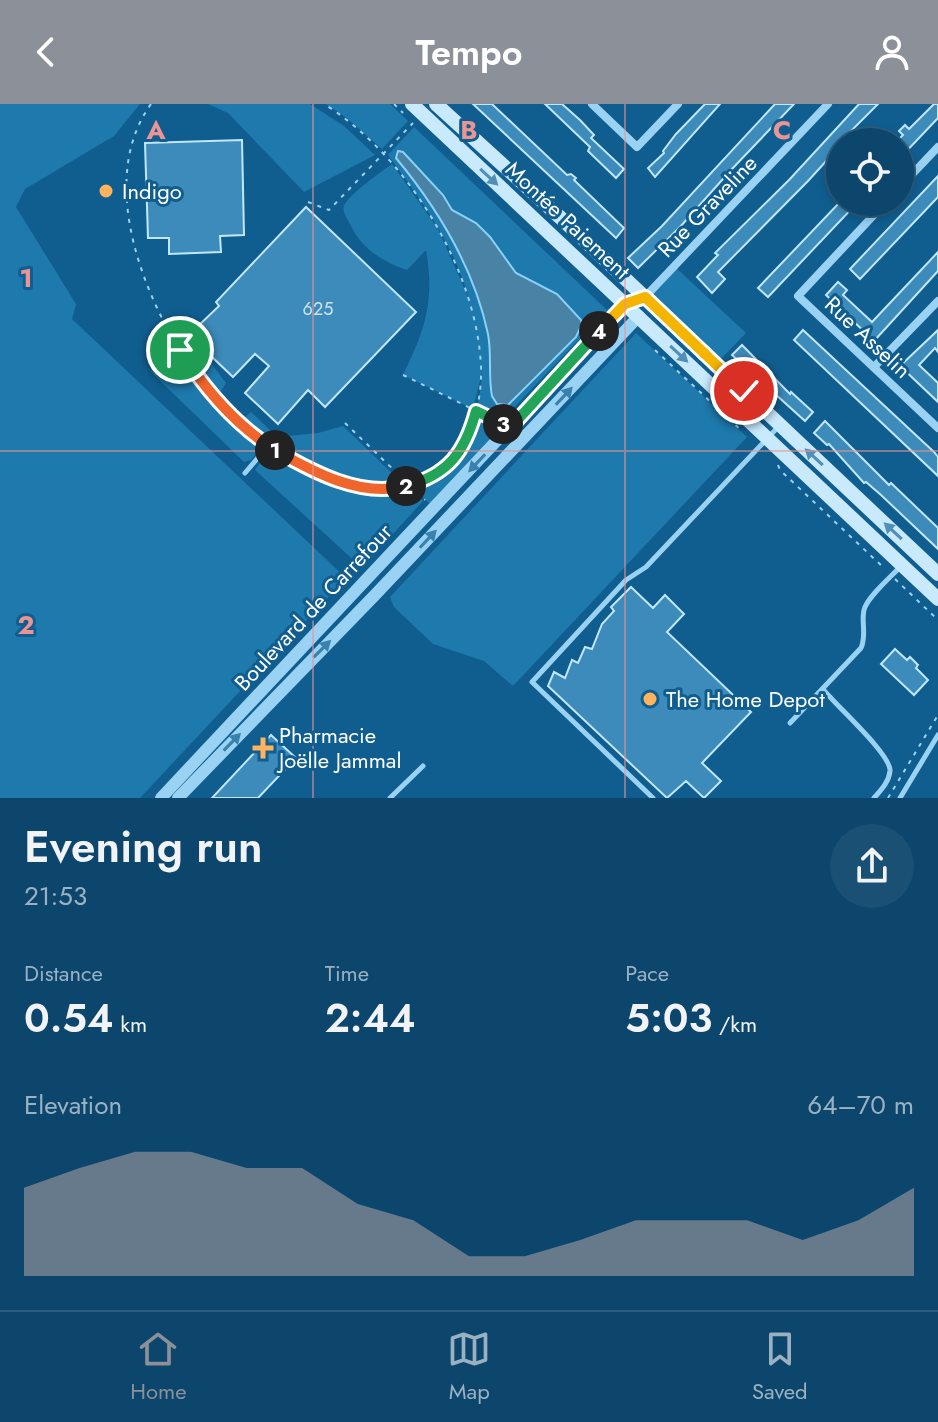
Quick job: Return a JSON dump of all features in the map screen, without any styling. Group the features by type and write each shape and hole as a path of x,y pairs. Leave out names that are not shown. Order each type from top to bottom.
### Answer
{"main road":[{"name":"Montée Paiement","path":"436,104 938,574"},
{"name":"Montée Paiement","path":"417,109 768,438 897,571 938,599"},
{"path":"625,304 645,297"},
{"path":"639,316 645,297"}],"street":[{"path":"592,104 637,147 677,104"},
{"name":"Rue Graveline","path":"645,297 828,104"},
{"path":"914,172 938,147"},
{"name":"Rue Asselin","path":"873,216 798,296 938,428"},
{"path":"874,367 938,301"},
{"name":"Boulevard de Carrefour","path":"161,798 625,304"},
{"name":"Boulevard de Carrefour","path":"178,798 639,316"}],"lane":[{"path":"653,798 532,682 626,580 646,567 780,425"},
{"path":"245,473 278,434"},
{"path":"790,723 861,648 866,603 897,571"},
{"path":"823,689 886,756 890,767 889,777 874,798"},
{"path":"900,798 938,735"},
{"path":"390,798 423,766"}],"path":[{"path":"151,104 135,135 127,176 129,217 141,266 156,304 188,363 214,396 267,446 334,480 383,489 410,485 430,477 458,455 467,438 476,411 480,358 475,324 462,282 438,229 412,190 384,154 353,125 324,104"},
{"path":"308,202 329,210 384,154 417,109"},
{"path":"649,343 740,430 750,434"},
{"path":"403,375 510,428"},
{"path":"345,423 434,508"},
{"path":"777,460 780,470 897,571 938,620"},
{"path":"888,798 938,715"}],"shaded area":[{"path":"0,104 140,104 114,136 25,189 16,207 76,304 72,319 346,578 140,798 0,798"},
{"path":"208,104 310,104 344,126 375,155 304,192 228,113"},
{"path":"326,104 390,104 408,121 382,149"},
{"path":"414,127 607,310 500,422 510,428 434,508 410,485 443,468 464,442 477,409 482,372 473,409 403,375 426,315 429,285 426,250 407,270 389,263 360,240 344,210 352,196 392,164 437,227 388,155","holes":["439,230 463,279 469,299"]},
{"path":"398,151 403,152 443,195 452,210 476,223 490,237 516,273 557,294 581,320 576,337 508,405 497,404 492,396 488,334 474,286 440,219 396,158"},
{"path":"674,266 746,333 716,364 645,297"},
{"path":"636,333 747,437 513,686 484,661 433,644 394,607 390,597"},
{"path":"189,334 226,383 219,394 244,418 251,412 273,433 251,460 244,462 151,372 153,364"},
{"path":"343,426 402,483 355,482 319,473 290,456 282,446 288,436 318,433"},
{"path":"269,450 319,474 354,485 390,489 409,487 423,501 371,558 360,561 360,566 255,470"}],"building":[{"path":"473,104 492,104 567,175 576,178 574,180 624,228 616,238"},
{"path":"545,104 562,104 580,120 594,135 591,138 624,169 616,178 588,151 590,147"},
{"path":"705,104 720,104 655,177 648,168"},
{"path":"775,104 794,104 638,268 628,258 662,226"},
{"path":"859,104 878,104 854,128 837,128"},
{"path":"934,104 938,104 938,118 914,143 914,128 910,128"},
{"path":"242,140 244,235 220,236 221,252 169,254 169,238 148,238 145,143"},
{"path":"826,140 826,161 718,272 725,279 712,293 697,277 718,255 715,253"},
{"path":"938,176 938,197 860,279 850,269 900,216 914,216 914,201"},
{"path":"306,207 416,312 325,407 308,390 278,424 245,393 269,366 255,354 233,377 211,356 206,348 210,343 195,329 219,306 216,302"},
{"path":"827,216 845,216 768,297 758,288"},
{"path":"938,252 938,271 874,341 826,295 838,282 847,290 843,295 872,322"},
{"path":"803,330 934,452 938,457 938,476 794,340"},
{"path":"938,330 938,352 935,348 919,365 938,383 938,402 900,366"},
{"path":"742,345 790,394 813,412 805,421 732,355"},
{"path":"825,421 889,485 891,483 938,528 938,549 814,433"},
{"name":"The Home Depot","path":"631,587 653,608 665,595 684,614 667,632 751,712 702,763 721,781 704,798 686,781 667,798 548,686 554,672 565,678 572,660 578,663 585,647 592,649 602,624 614,611 611,607"},
{"path":"895,649 907,660 910,657 928,680 914,695 881,664"},
{"path":"271,735 296,758 258,798 212,798"}],"place":[{"name":"Indigo","path":"106,191"},
{"name":"The Home Depot","path":"650,699"},
{"name":"Pharmacie Joëlle Jammal","path":"263,748"}],"route":[{"path":"180,350 214,396 267,446 334,480 383,489 421,482 440,471 464,447 476,411 510,428 625,304 645,297 744,391"}]}
